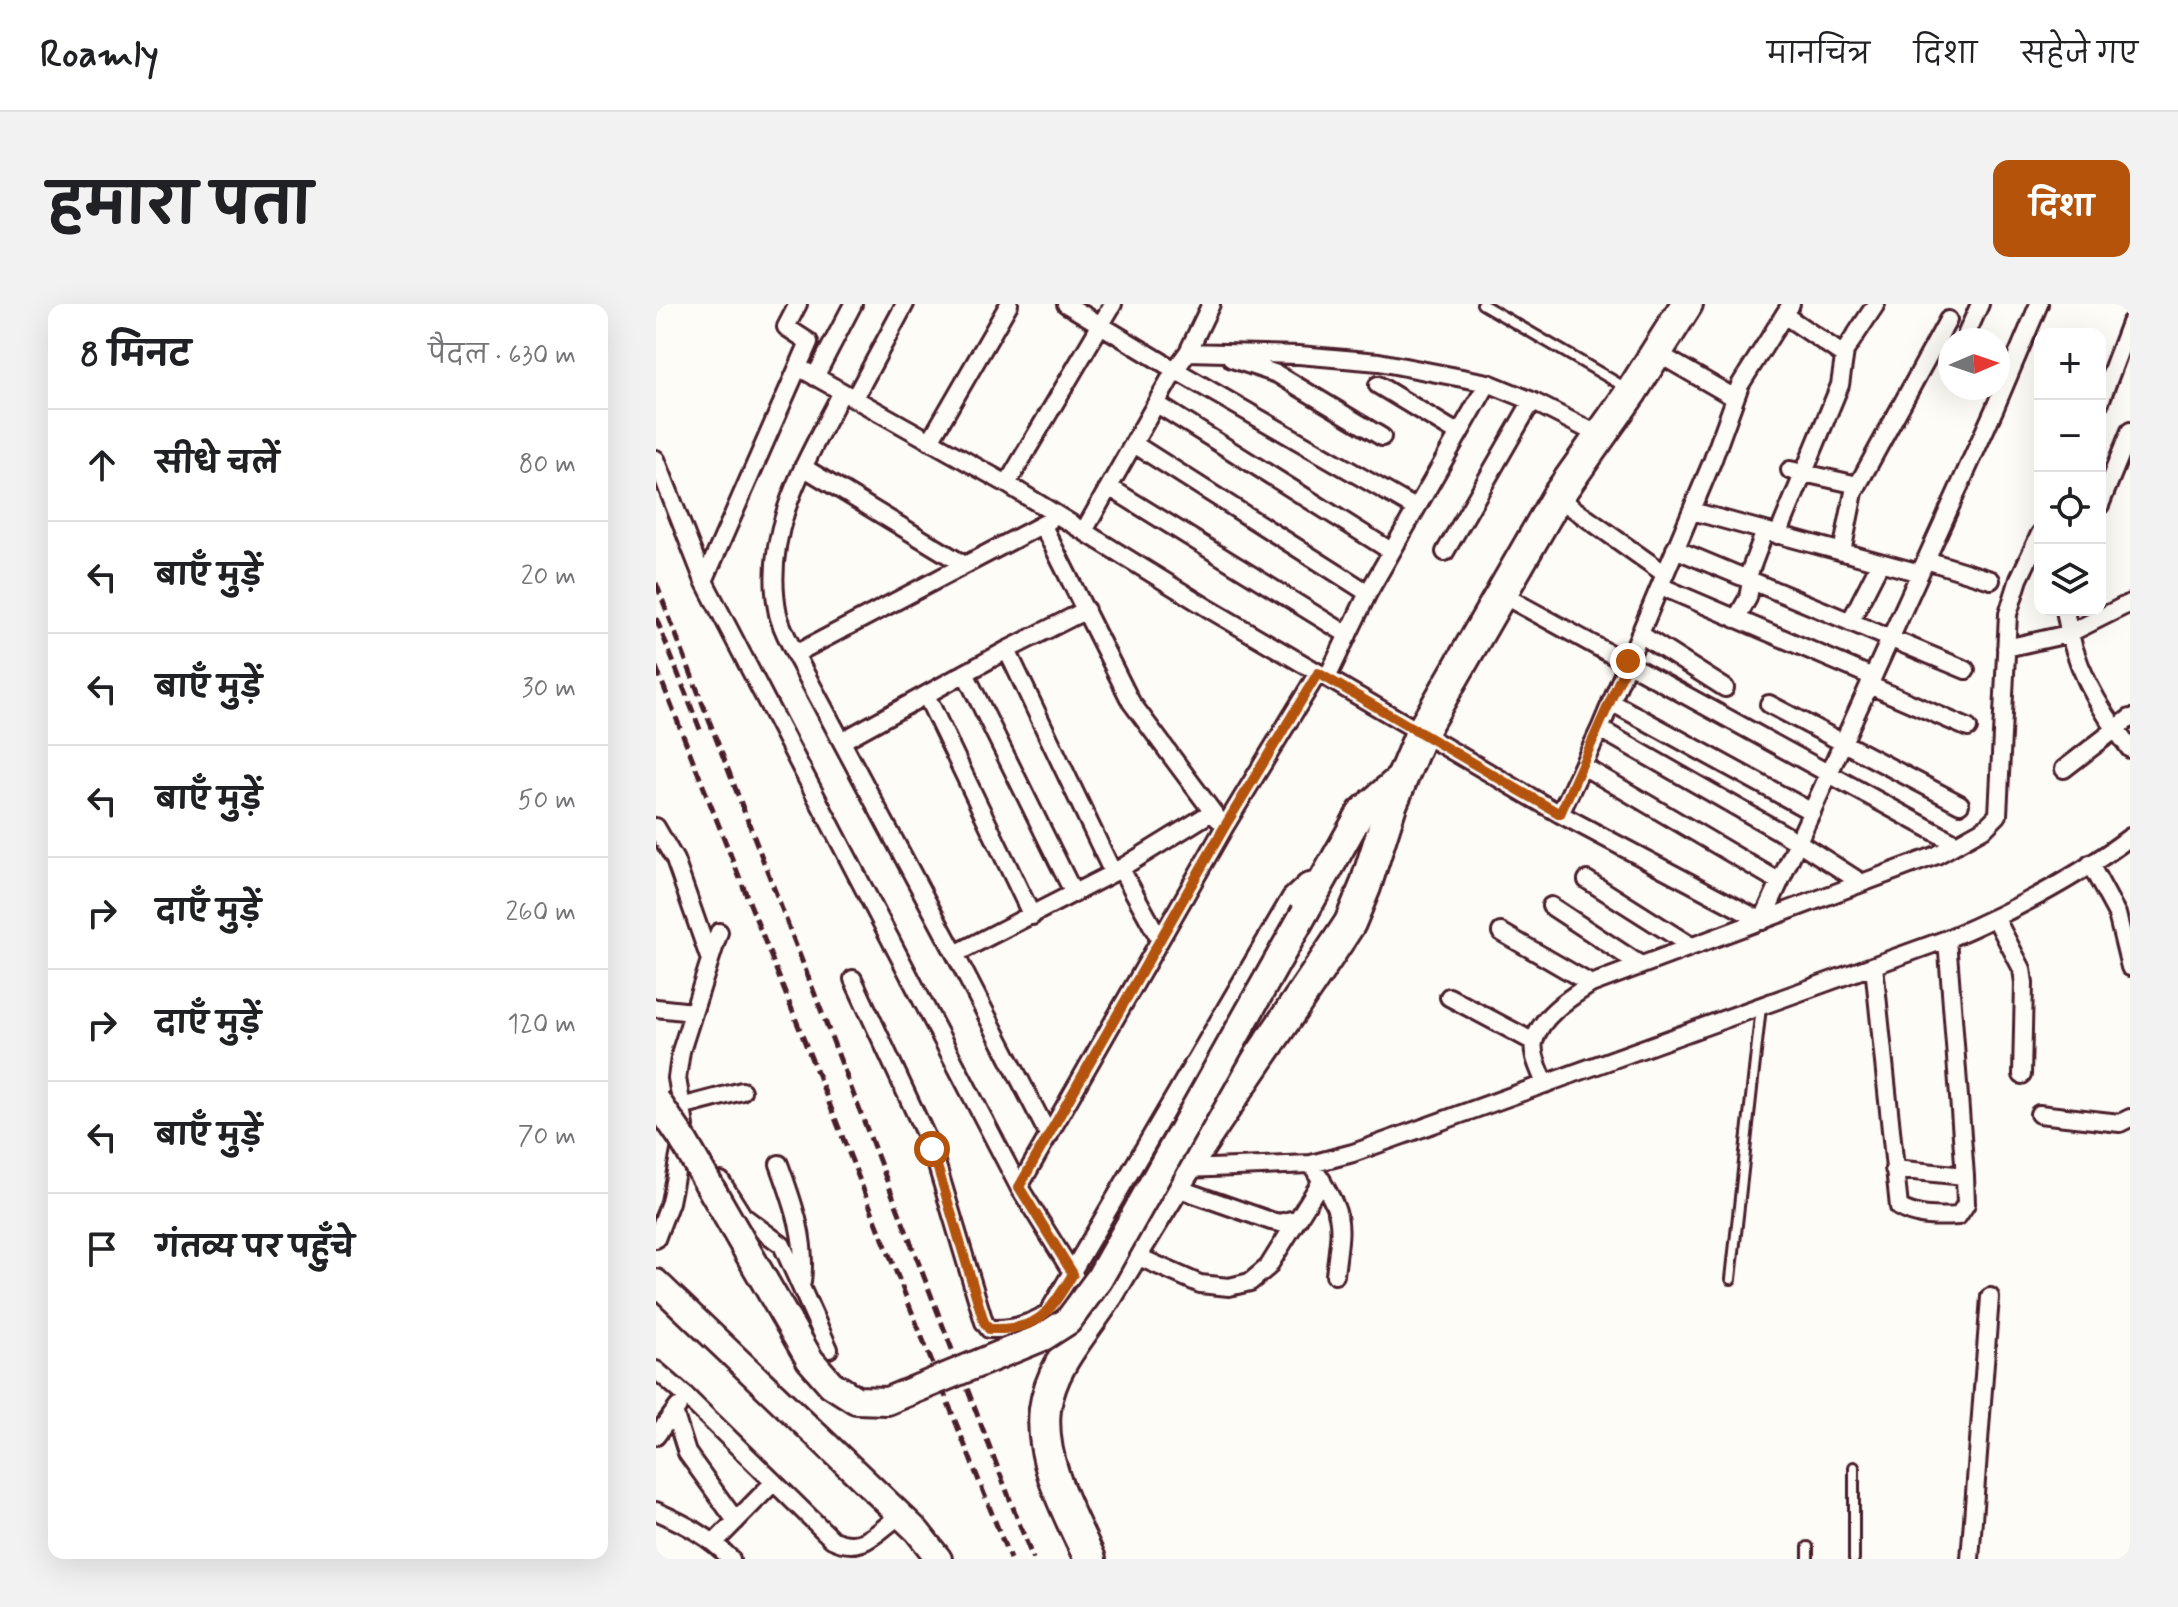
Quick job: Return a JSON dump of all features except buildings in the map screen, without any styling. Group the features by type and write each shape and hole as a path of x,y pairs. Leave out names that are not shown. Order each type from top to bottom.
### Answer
{"highway":[{"path":"1090,1559 1054,1475 1047,1442 1045,1413 1049,1388 1059,1365 1097,1312 1179,1178 1350,923 1402,776 1421,733 1557,497 1632,391 1687,304"}],"main road":[{"path":"669,1103 682,1138 810,1360 831,1384 856,1400 887,1401 1043,1337 1068,1321 1099,1279 1361,812 1402,776"}],"street":[{"path":"704,581 809,342 786,327 798,304"},
{"path":"815,377 853,304"},
{"path":"905,304 803,467 780,522 773,573 779,617 795,654 1049,1136"},
{"path":"930,441 1009,304"},
{"path":"1066,304 1415,508"},
{"path":"1007,484 1113,304"},
{"path":"1084,531 1188,352 1211,304"},
{"path":"1747,579 1772,533 1797,471 1840,385 1845,351 1876,304"},
{"path":"1969,328 1980,304"},
{"path":"1762,921 2039,304"},
{"path":"1560,814 1600,729 1692,511 1740,385 1788,310 1839,352 1845,351"},
{"path":"1842,552 1854,492 1948,320"},
{"path":"2101,400 2130,323"},
{"path":"1188,352 1379,362 1488,383 1601,436"},
{"path":"1216,353 1277,374 1382,437"},
{"path":"1657,353 1735,398"},
{"path":"798,367 1007,484 1322,676 1560,814 1762,921"},
{"path":"1019,1187 1225,826 1348,635 1391,551 1488,383"},
{"path":"1378,385 1459,434"},
{"path":"1445,552 1532,401"},
{"path":"1157,404 1391,551"},
{"path":"2106,491 2129,437"},
{"path":"1134,444 1368,593"},
{"path":"656,459 704,581 1019,1187 1097,1312"},
{"path":"803,467 963,564"},
{"path":"1797,471 1858,485"},
{"path":"1109,487 1348,635"},
{"path":"1557,497 1662,580 1736,619 1968,728"},
{"path":"1692,511 1880,563 1923,566 1991,580"},
{"path":"795,654 963,564 1043,526 1056,515"},
{"path":"1043,526 1131,702 1225,826"},
{"path":"1545,1084 1534,1054 1534,1042 1551,1015 1591,984 1937,855 1985,828 1998,815 2008,614 2019,579 2035,544"},
{"path":"1675,549 1966,670"},
{"path":"1850,622 1880,563"},
{"path":"1736,619 1748,598 1751,582 1747,579"},
{"path":"1501,594 1957,844"},
{"path":"2006,648 2068,634 2130,603"},
{"path":"842,741 1086,610"},
{"path":"2066,616 2068,634 2084,680 2130,749"},
{"path":"1640,634 1725,688"},
{"path":"1007,650 1117,871 1160,940"},
{"path":"965,673 1074,894"},
{"path":"926,695 1032,916"},
{"path":"1611,702 1812,812"},
{"path":"1769,704 1960,804"},
{"path":"2064,769 2130,718"},
{"path":"1600,729 1798,842 1862,883"},
{"path":"1583,766 1780,882"},
{"path":"955,954 1117,871 1212,812"},
{"path":"656,827 675,860 710,960"},
{"path":"1179,1178 1311,1164 1353,1153 1761,1007 1996,919 2111,852 2130,837"},
{"path":"2111,852 2130,856"},
{"path":"2090,864 2117,914 2130,967"},
{"path":"853,979 927,1137 984,1322 989,1329 1001,1329 1035,1322 1048,1313 1073,1274 1291,897 1306,883 1325,878"},
{"path":"1587,880 1691,946"},
{"path":"1551,906 1639,964"},
{"path":"1996,919 2022,969 2022,1075"},
{"path":"669,1103 681,1051 719,932"},
{"path":"1501,932 1591,984"},
{"path":"1874,966 1899,1207 1906,1212 1936,1217 1958,1216 1966,1204 1965,1176 1947,939"},
{"path":"1449,997 1534,1042"},
{"path":"656,1008 693,1012"},
{"path":"669,1103 742,1091"},
{"path":"669,1103 743,1216 782,1245 829,1349"},
{"path":"2039,1114 2120,1123 2130,1118"},
{"path":"656,1239 670,1202 685,1126"},
{"path":"779,1164 800,1224 804,1248 802,1286"},
{"path":"1311,1164 1340,1215 1335,1275"},
{"path":"1894,1169 1965,1176"},
{"path":"1179,1178 1271,1221 1280,1223 1299,1218"},
{"path":"1132,1254 1200,1284 1229,1287 1250,1282 1268,1267 1322,1180"},
{"path":"656,1282 917,1531 939,1559"},
{"path":"1970,1559 1990,1297"},
{"path":"656,1370 832,1539 847,1546 862,1543 900,1515"},
{"path":"656,1436 686,1396"},
{"path":"674,1412 687,1453 736,1521"},
{"path":"715,1542 774,1482"},
{"path":"656,1511 688,1525 715,1542 731,1559"}],"lane":[{"path":"1482,304 1632,391"},
{"path":"1501,315 1508,304"},
{"path":"1731,1279 1761,1007"},
{"path":"1854,1467 1854,1559"},
{"path":"1808,1547 1808,1559"}],"railway":[{"path":"656,583 1033,1559"},
{"path":"656,618 701,732"},
{"path":"656,667 1010,1559"}],"route":[{"path":"932,1149 984,1322 989,1329 1035,1322 1048,1313 1073,1274 1019,1187 1225,826 1318,673 1560,814 1628,661"}]}
